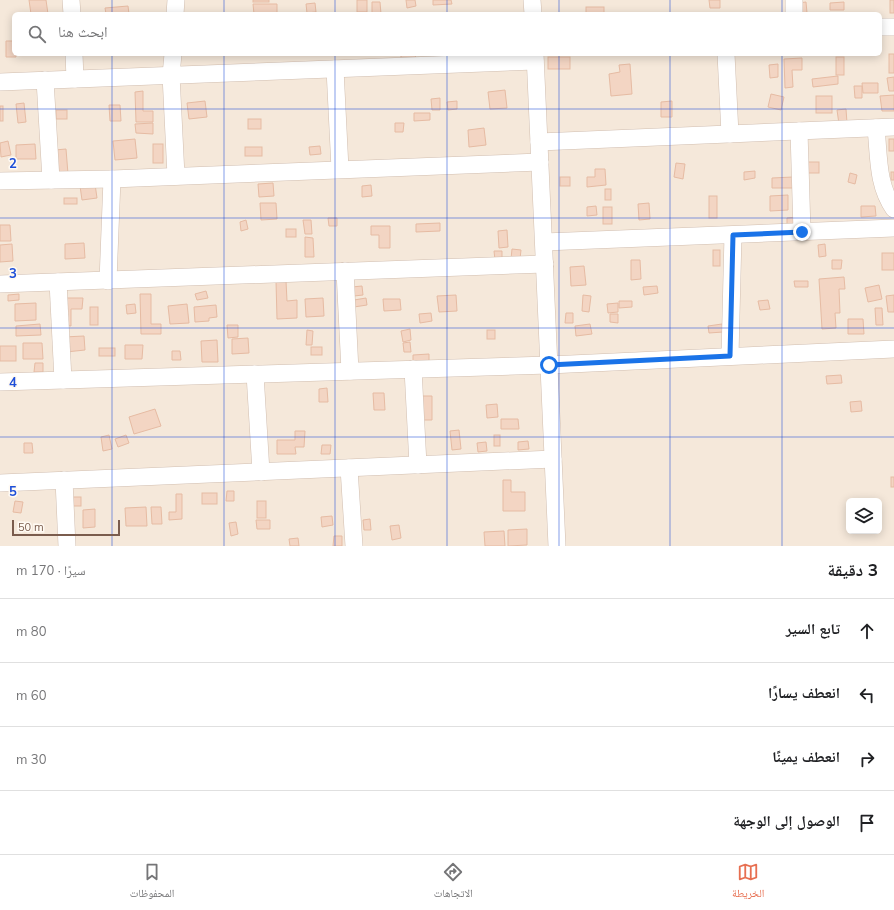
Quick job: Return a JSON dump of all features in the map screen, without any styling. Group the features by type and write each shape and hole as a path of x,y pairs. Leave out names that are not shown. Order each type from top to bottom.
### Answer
{"street":[{"path":"71,0 72,12"},
{"path":"175,12 176,0"},
{"path":"532,0 533,12"},
{"path":"794,0 794,12"},
{"path":"882,27 894,27"},
{"path":"74,56 75,79"},
{"path":"173,56 171,75 176,176"},
{"path":"726,56 730,134"},
{"path":"0,82 335,69 535,58 558,546"},
{"path":"335,69 340,169"},
{"path":"45,80 51,180"},
{"path":"539,142 894,127"},
{"path":"876,128 881,181 885,196 894,209"},
{"path":"799,131 802,232"},
{"path":"0,181 112,179 540,162"},
{"path":"108,281 112,179"},
{"path":"544,242 894,228"},
{"path":"730,356 733,235"},
{"path":"0,284 545,264"},
{"path":"345,271 350,371"},
{"path":"58,282 63,380"},
{"path":"0,382 549,365 894,349"},
{"path":"412,369 418,464"},
{"path":"255,374 260,472"},
{"path":"0,483 554,459"},
{"path":"349,468 354,546"},
{"path":"64,480 67,546"}],"shaded area":[{"path":"0,0 894,0 894,546 0,546"}],"building":[{"path":"29,0 46,0 48,12 31,12"},
{"path":"253,0 269,0 269,2 253,2"},
{"path":"357,0 367,0 367,12 357,12"},
{"path":"406,0 415,0 416,6 407,8"},
{"path":"433,0 451,0 452,4 433,5"},
{"path":"709,0 720,0 720,8 710,8"},
{"path":"890,0 894,0 894,13 890,13"},
{"path":"372,2 380,2 381,12 372,12"},
{"path":"806,2 807,12 799,12 798,3"},
{"path":"844,2 844,10 830,10 830,3"},
{"path":"315,3 316,12 307,12 306,4"},
{"path":"253,4 277,4 277,12 254,12"},
{"path":"128,6 129,12 106,12 105,8"},
{"path":"586,7 604,7 604,12 586,12"},
{"path":"6,41 12,41 12,56 16,57 6,57"},
{"path":"889,54 894,54 894,73 889,73"},
{"path":"401,56 415,56 416,60 401,61"},
{"path":"548,57 570,57 570,69 548,69"},
{"path":"836,57 844,57 844,75 836,75"},
{"path":"802,58 802,70 792,70 793,87 785,88 784,59"},
{"path":"630,64 632,94 611,96 609,74 620,72 619,65"},
{"path":"778,64 778,77 770,78 769,65"},
{"path":"838,76 838,84 813,87 812,79"},
{"path":"894,77 894,91 889,91 887,78"},
{"path":"862,83 878,83 878,93 863,93"},
{"path":"854,86 862,86 862,98 855,98"},
{"path":"505,90 507,108 490,109 488,92"},
{"path":"143,91 143,111 153,111 153,122 136,122 135,92"},
{"path":"771,94 784,97 781,110 768,107"},
{"path":"894,95 894,111 882,111 880,96"},
{"path":"816,96 832,96 832,113 816,113"},
{"path":"440,98 440,110 432,110 431,99"},
{"path":"205,101 207,117 189,119 187,103"},
{"path":"457,101 457,109 448,110 447,102"},
{"path":"672,101 672,117 661,117 661,102"},
{"path":"24,103 26,122 18,123 16,104"},
{"path":"109,105 120,105 121,121 110,121"},
{"path":"0,106 3,106 3,121 0,121"},
{"path":"846,109 847,123 839,124 837,110"},
{"path":"56,110 67,110 67,119 56,119"},
{"path":"414,113 430,113 430,120 414,121"},
{"path":"248,119 261,119 261,129 248,129"},
{"path":"153,123 153,134 136,133 135,124"},
{"path":"395,123 404,123 403,132 395,132"},
{"path":"484,128 486,145 469,147 468,130"},
{"path":"135,139 137,158 115,160 113,141"},
{"path":"889,139 894,139 894,151 889,151"},
{"path":"8,141 11,155 1,157 0,143"},
{"path":"35,144 36,159 16,159 16,145"},
{"path":"153,144 163,144 163,163 153,163"},
{"path":"320,146 321,154 310,155 309,147"},
{"path":"245,147 262,147 262,156 245,156"},
{"path":"66,149 68,174 57,175 55,150"},
{"path":"805,162 819,162 819,173 805,173"},
{"path":"676,163 685,164 683,179 674,177"},
{"path":"595,169 605,169 606,185 587,187 587,177 595,177"},
{"path":"755,171 755,178 744,180 744,172"},
{"path":"891,172 894,172 894,180 891,180"},
{"path":"850,173 857,175 855,184 848,182"},
{"path":"560,177 570,177 570,186 560,186"},
{"path":"793,177 794,188 772,188 772,178"},
{"path":"273,183 274,196 259,197 258,184"},
{"path":"95,184 97,198 82,200 80,186"},
{"path":"371,185 372,196 362,197 362,186"},
{"path":"605,189 611,189 611,200 605,200"},
{"path":"788,195 788,210 770,211 770,196"},
{"path":"709,196 717,196 717,218 709,218"},
{"path":"64,198 77,198 77,204 64,204"},
{"path":"260,203 276,203 277,219 261,220"},
{"path":"649,203 650,219 639,220 638,204"},
{"path":"596,206 597,215 587,216 587,207"},
{"path":"861,206 875,206 876,216 861,217"},
{"path":"603,207 612,207 612,224 603,224"},
{"path":"797,217 797,227 787,228 787,218"},
{"path":"328,218 337,218 337,226 329,226"},
{"path":"246,220 248,229 241,231 240,222"},
{"path":"303,220 311,220 312,234 305,234"},
{"path":"440,223 440,231 416,232 416,224"},
{"path":"0,225 10,225 11,241 0,241"},
{"path":"371,226 390,226 390,248 379,248 379,235 371,235"},
{"path":"286,229 296,229 296,237 286,237"},
{"path":"507,230 508,247 499,248 498,231"},
{"path":"305,237 313,238 314,257 305,257"},
{"path":"84,243 85,258 65,259 65,244"},
{"path":"12,244 13,261 0,262 0,245"},
{"path":"825,244 826,256 819,257 818,245"},
{"path":"512,249 521,250 520,259 511,259"},
{"path":"713,250 720,250 720,266 713,266"},
{"path":"494,251 502,251 502,260 495,260"},
{"path":"882,253 894,253 894,270 882,270"},
{"path":"631,260 640,260 641,279 631,280"},
{"path":"832,260 842,260 841,269 832,269"},
{"path":"584,266 586,285 571,286 570,267"},
{"path":"844,277 845,289 839,289 840,313 835,313 836,328 822,329 819,279"},
{"path":"276,281 286,281 287,301 297,300 297,318 277,319"},
{"path":"794,281 808,281 808,287 795,287"},
{"path":"879,285 882,299 868,302 865,288"},
{"path":"362,286 363,295 354,296 352,287"},
{"path":"657,286 658,293 644,295 643,287"},
{"path":"206,291 208,298 197,300 195,294"},
{"path":"19,294 19,300 8,301 8,295"},
{"path":"140,294 151,294 151,324 161,324 161,334 141,334"},
{"path":"456,295 457,311 439,312 437,296"},
{"path":"583,295 591,296 589,312 582,311"},
{"path":"894,295 894,312 888,312 886,296"},
{"path":"64,298 83,298 82,309 71,309 71,326 64,325"},
{"path":"323,298 324,316 306,317 305,299"},
{"path":"366,298 367,305 354,307 354,300"},
{"path":"383,299 400,299 401,310 384,311"},
{"path":"768,300 770,309 760,310 758,301"},
{"path":"619,301 632,301 632,307 619,308"},
{"path":"36,303 36,320 15,321 15,304"},
{"path":"618,303 618,312 608,313 607,304"},
{"path":"135,304 136,313 127,314 126,305"},
{"path":"187,304 189,323 170,324 168,306"},
{"path":"216,305 217,317 209,318 209,321 195,322 194,307"},
{"path":"90,307 98,307 98,325 90,325"},
{"path":"875,308 882,308 883,325 876,325"},
{"path":"431,313 432,321 420,323 419,314"},
{"path":"566,313 573,313 573,323 565,323"},
{"path":"610,314 618,314 618,323 610,322"},
{"path":"848,319 863,319 864,334 848,334"},
{"path":"40,324 41,335 16,336 16,326"},
{"path":"590,324 592,334 576,336 575,326"},
{"path":"722,324 723,332 709,333 708,326"},
{"path":"227,325 238,325 238,337 228,338"},
{"path":"410,329 411,340 403,342 401,331"},
{"path":"307,330 313,331 312,345 306,345"},
{"path":"487,330 495,330 495,339 487,339"},
{"path":"84,336 85,350 66,352 64,337"},
{"path":"248,338 249,353 232,354 232,339"},
{"path":"217,340 218,362 202,362 201,341"},
{"path":"410,342 411,352 404,352 403,343"},
{"path":"23,343 42,343 43,359 23,359"},
{"path":"125,345 143,345 142,359 125,359"},
{"path":"0,346 16,346 16,361 0,361"},
{"path":"311,347 322,347 322,355 311,355"},
{"path":"99,348 115,348 115,356 99,356"},
{"path":"172,351 180,351 181,360 172,360"},
{"path":"429,354 429,363 413,363 413,355"},
{"path":"35,363 43,363 43,372 34,372"},
{"path":"841,375 842,383 827,384 826,376"},
{"path":"327,388 328,402 319,402 319,389"},
{"path":"373,393 384,393 385,410 374,410"},
{"path":"422,396 432,396 432,420 423,420"},
{"path":"861,401 862,411 851,412 850,402"},
{"path":"497,404 498,417 487,418 486,405"},
{"path":"155,409 161,426 134,434 129,417"},
{"path":"501,419 518,419 519,429 501,429"},
{"path":"459,430 461,449 452,450 450,431"},
{"path":"295,431 305,431 304,447 295,447 296,454 277,454 277,440 295,440"},
{"path":"109,435 112,449 103,451 101,437"},
{"path":"126,435 129,443 118,447 115,439"},
{"path":"494,435 500,435 500,446 494,446"},
{"path":"528,441 529,449 518,450 518,442"},
{"path":"486,442 487,451 478,452 477,443"},
{"path":"24,443 32,443 33,453 24,453"},
{"path":"322,445 331,445 330,454 321,454"},
{"path":"891,477 894,477 894,487 891,487"},
{"path":"503,480 511,480 511,492 525,492 525,511 503,511"},
{"path":"227,491 234,491 234,501 226,501"},
{"path":"202,493 217,493 217,504 202,504"},
{"path":"176,494 182,494 182,519 169,520 169,512 176,512"},
{"path":"73,497 81,497 81,506 73,506"},
{"path":"15,501 23,502 21,513 13,512"},
{"path":"257,501 266,501 266,518 257,518"},
{"path":"146,507 147,526 126,526 125,508"},
{"path":"151,507 161,507 162,524 152,524"},
{"path":"95,509 95,527 83,528 83,510"},
{"path":"332,516 333,525 322,527 321,517"},
{"path":"370,519 371,530 364,530 363,520"},
{"path":"256,520 270,520 270,529 257,529"},
{"path":"236,522 238,534 231,536 229,523"},
{"path":"399,525 401,538 392,540 390,526"},
{"path":"527,529 527,545 508,546 508,530"},
{"path":"504,531 505,546 485,546 484,532"},
{"path":"334,536 342,536 342,546 333,546"},
{"path":"298,538 299,546 290,546 289,539"}],"route":[{"path":"549,365 730,356 733,235 802,232"}]}
